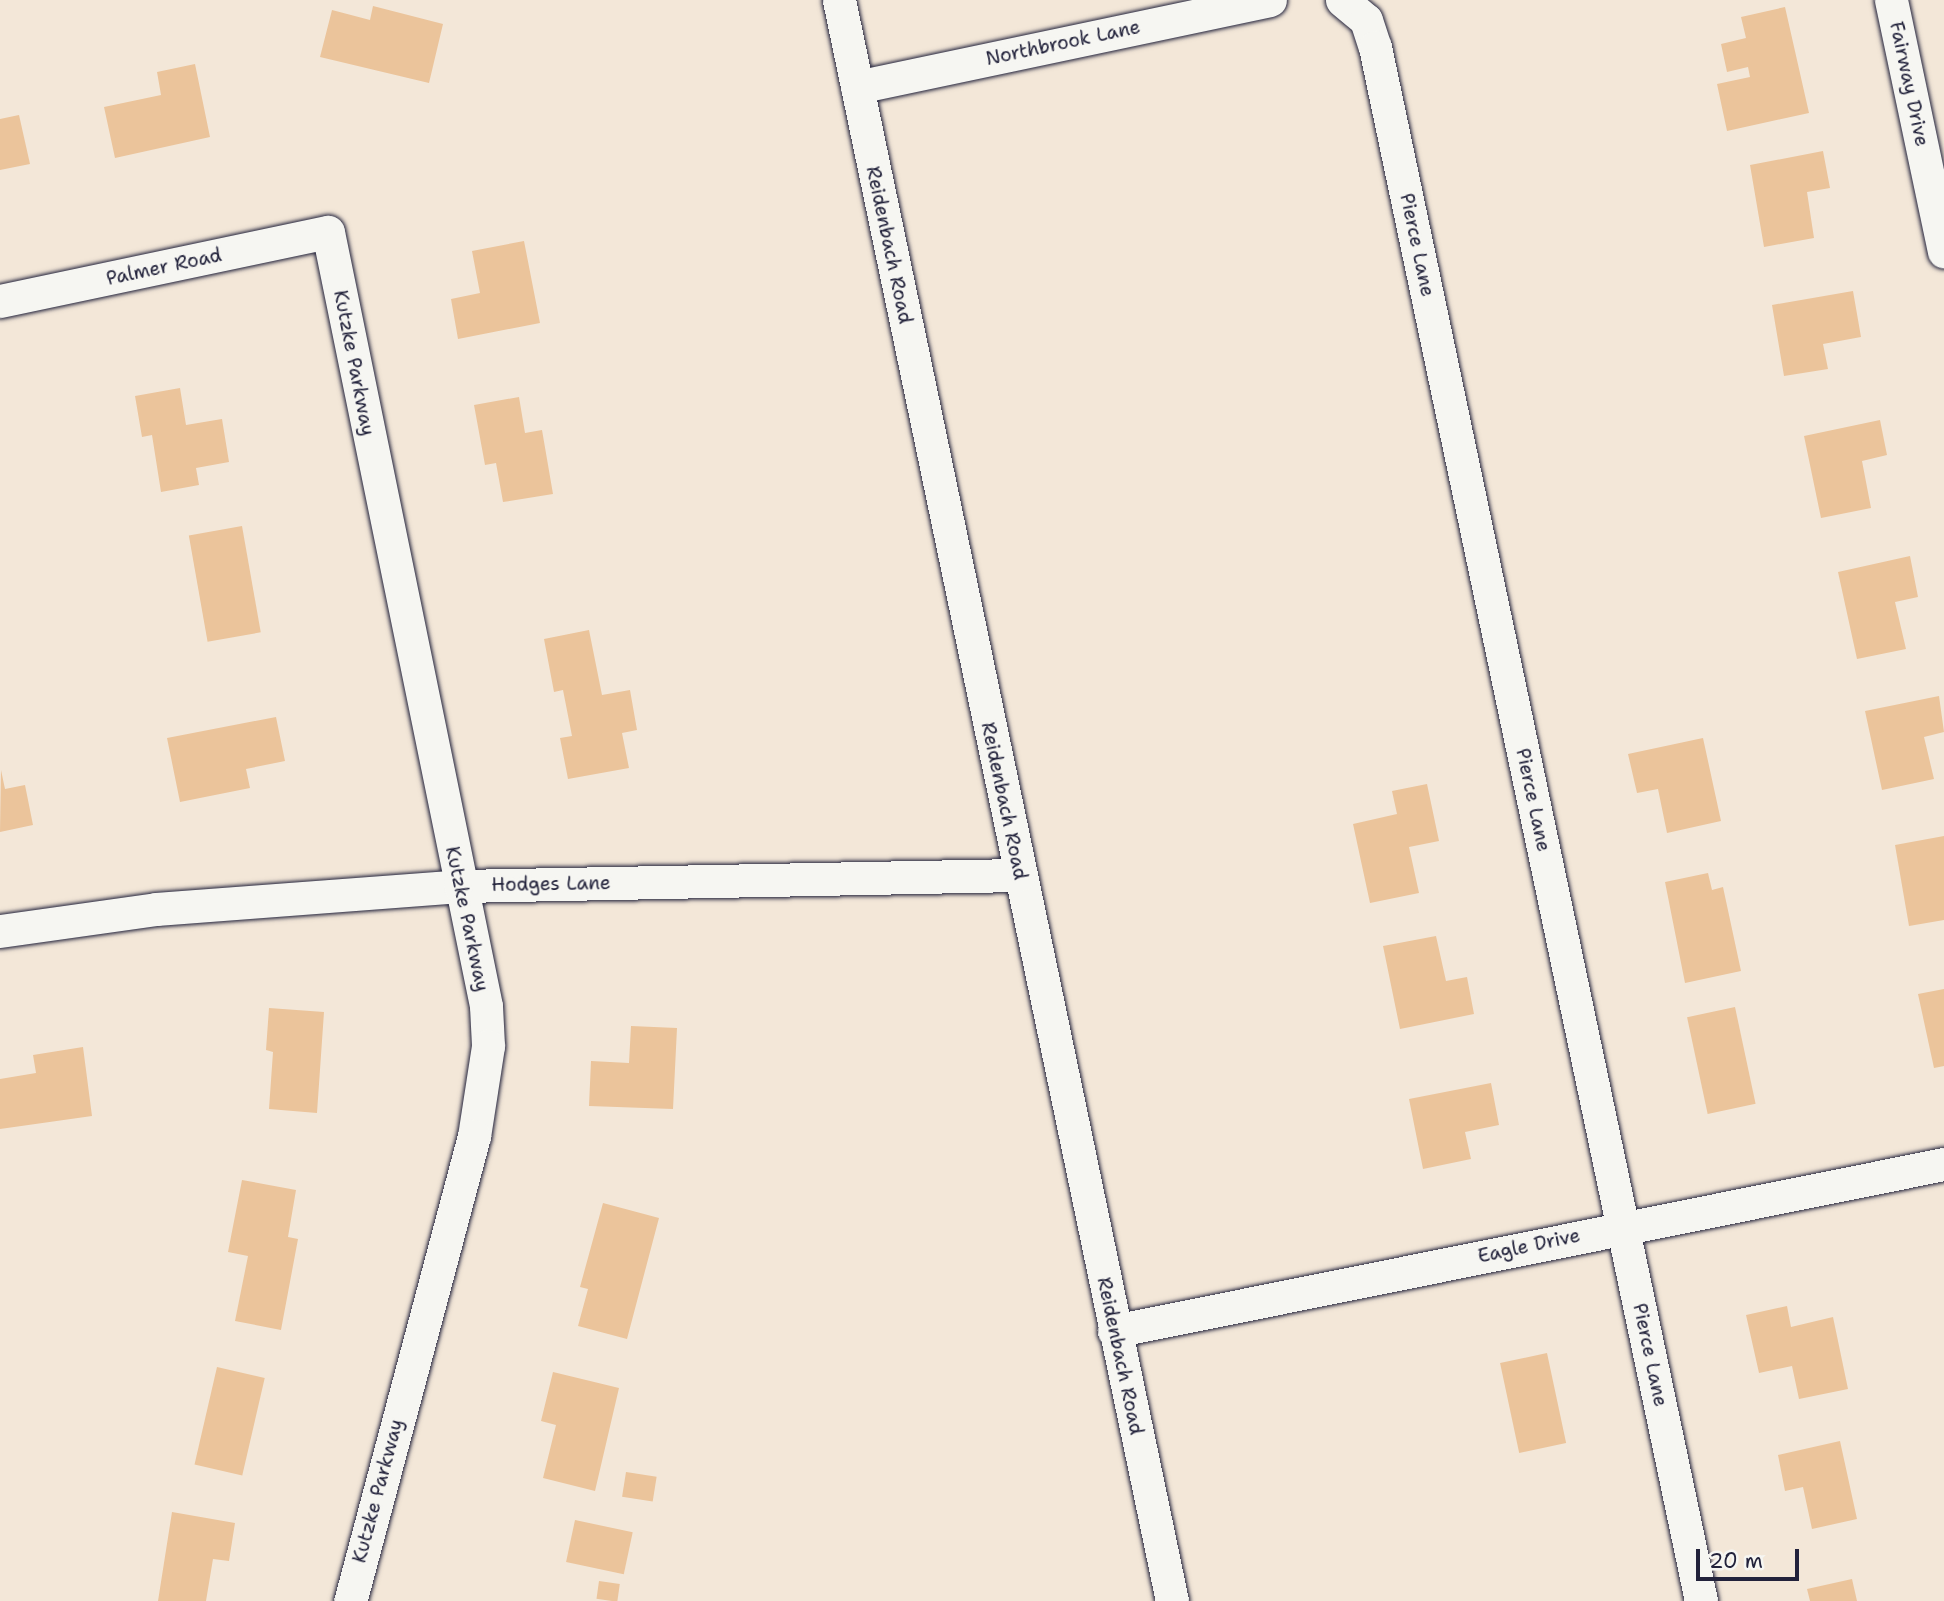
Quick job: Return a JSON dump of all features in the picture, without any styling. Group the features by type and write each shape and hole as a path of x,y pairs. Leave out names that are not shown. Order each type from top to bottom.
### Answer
{"street":[{"name":"Reidenbach Road","path":"839,0 1172,1601"},
{"name":"Northbrook Lane","path":"857,87 1270,0"},
{"name":"Fairway Drive","path":"1891,0 1944,251"},
{"name":"Pierce Lane","path":"1347,2 1366,20 1375,47 1701,1601"},
{"name":"Palmer Road","path":"0,301 328,232"},
{"name":"Kutzke Parkway","path":"328,232 486,1006 488,1046 474,1136 350,1601"},
{"name":"Hodges Lane","path":"0,931 156,909 460,886 1019,875"},
{"name":"Eagle Drive","path":"1114,1331 1944,1164"}],"building":[{"path":"373,6 443,24 429,83 320,57 332,10 370,20"},
{"path":"1785,7 1809,113 1727,131 1717,84 1750,77 1748,67 1727,72 1721,44 1746,38 1741,17"},
{"path":"195,64 210,137 115,158 104,107 161,95 157,72"},
{"path":"19,115 30,164 0,170 0,119"},
{"path":"1823,151 1830,188 1807,192 1814,238 1764,247 1750,165"},
{"path":"524,241 540,323 458,339 451,299 480,293 472,251"},
{"path":"1853,291 1861,337 1823,344 1828,369 1784,376 1772,305"},
{"path":"180,388 186,425 222,419 229,462 196,468 199,485 161,492 152,435 142,437 135,396"},
{"path":"519,397 525,433 542,430 553,494 503,502 496,463 485,465 474,405"},
{"path":"1880,420 1887,455 1862,461 1871,508 1821,518 1804,436"},
{"path":"242,526 261,632 208,642 189,535"},
{"path":"1910,556 1918,597 1895,602 1906,649 1857,659 1838,572"},
{"path":"589,630 602,695 630,690 637,730 622,733 629,768 568,779 560,738 572,736 563,690 554,692 544,639"},
{"path":"1939,696 1944,732 1924,737 1934,779 1882,790 1865,711"},
{"path":"276,717 285,761 246,769 250,788 180,802 167,738"},
{"path":"1703,738 1721,821 1667,833 1658,789 1637,793 1628,754"},
{"path":"1,770 5,789 25,785 33,825 0,832"},
{"path":"1427,784 1439,841 1409,847 1419,893 1370,903 1353,824 1397,814 1392,791"},
{"path":"1944,836 1944,920 1909,926 1895,845"},
{"path":"1708,873 1712,890 1723,887 1741,971 1685,983 1665,882"},
{"path":"1436,936 1446,981 1467,977 1474,1014 1400,1029 1383,946"},
{"path":"1944,989 1944,1066 1934,1068 1918,994"},
{"path":"1735,1007 1756,1104 1708,1114 1687,1017"},
{"path":"269,1008 324,1012 317,1113 269,1109 273,1052 266,1050"},
{"path":"631,1026 677,1028 673,1109 589,1106 591,1061 629,1063"},
{"path":"83,1047 92,1116 0,1129 0,1079 36,1073 33,1055"},
{"path":"1491,1083 1499,1125 1465,1132 1471,1159 1423,1169 1409,1099"},
{"path":"242,1180 296,1190 288,1237 298,1239 281,1330 235,1321 248,1256 228,1252"},
{"path":"603,1203 659,1218 627,1339 578,1326 588,1289 580,1287"},
{"path":"1787,1306 1791,1327 1833,1317 1848,1389 1799,1399 1792,1366 1759,1373 1746,1315"},
{"path":"1547,1353 1566,1443 1519,1453 1500,1363"},
{"path":"217,1367 265,1378 242,1475 195,1464"},
{"path":"553,1372 619,1388 595,1491 543,1478 556,1425 541,1421"},
{"path":"1840,1441 1857,1519 1812,1529 1803,1487 1785,1491 1778,1455"},
{"path":"626,1472 657,1477 653,1502 622,1497"},
{"path":"172,1512 235,1523 229,1561 213,1559 206,1601 158,1601"},
{"path":"575,1520 633,1532 624,1574 566,1562"},
{"path":"1852,1579 1857,1601 1810,1601 1807,1589"},
{"path":"599,1581 620,1584 617,1601 596,1599"}]}
